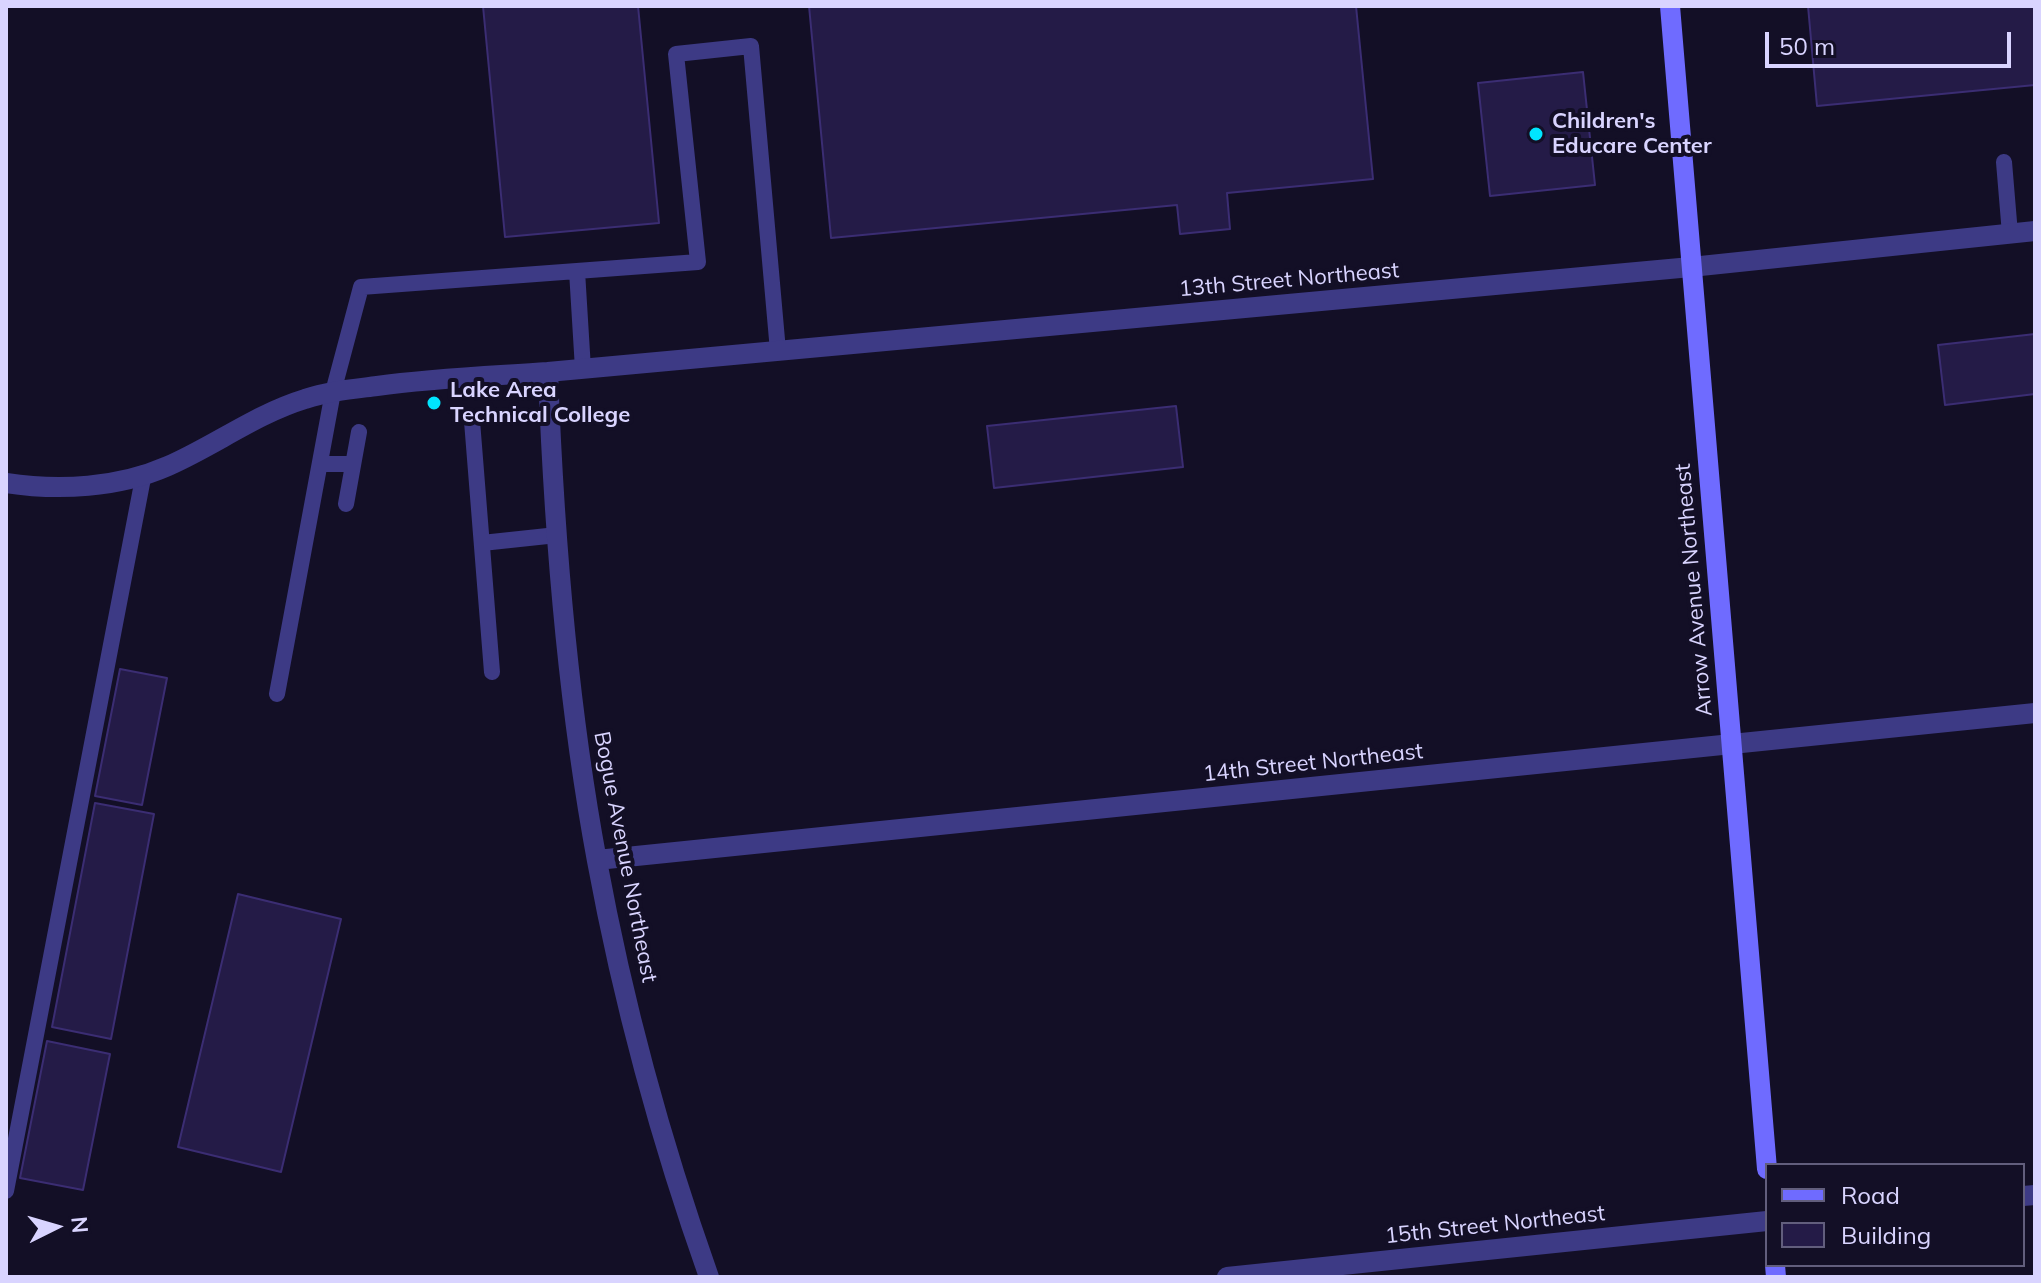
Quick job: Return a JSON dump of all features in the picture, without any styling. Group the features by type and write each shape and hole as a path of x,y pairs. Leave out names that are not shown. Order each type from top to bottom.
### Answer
{"street":[{"name":"Arrow Avenue Northeast","path":"1670,6 1766,1163"},
{"name":"13th Street Northeast","path":"6,483 34,487 100,486 166,467 229,433 303,399 416,381 583,369 1691,267 2035,231"},
{"name":"Bogue Avenue Northeast","path":"548,372 562,608 597,860 618,962 653,1101 709,1277"},
{"name":"14th Street Northeast","path":"597,860 2035,713"},
{"name":"15th Street Northeast","path":"1227,1277 1765,1221"}],"lane":[{"path":"277,694 333,392 361,287 698,262 676,54 751,46 778,351"},
{"path":"2004,162 2010,234"},
{"path":"577,271 583,369"},
{"path":"472,421 492,672"},
{"path":"346,504 359,432"},
{"path":"320,464 353,464"},
{"path":"6,1191 144,473"},
{"path":"482,543 557,535"}],"building":[{"path":"483,6 638,6 659,223 505,237"},
{"path":"809,6 1356,6 1373,179 1227,193 1230,229 1180,234 1177,205 831,238"},
{"path":"1808,6 2035,6 2035,85 1817,106"},
{"name":"Children's Educare Center","path":"1583,72 1595,185 1490,196 1478,83"},
{"path":"2035,334 2035,394 1945,405 1938,345"},
{"path":"1176,406 1183,467 994,488 987,426"},
{"path":"120,669 167,678 142,805 95,796"},
{"path":"95,803 154,814 111,1039 52,1027"},
{"path":"238,894 341,919 281,1172 178,1147"},
{"path":"47,1041 110,1054 83,1190 20,1178"}],"place":[{"name":"Children's Educare Center","path":"1536,134"},
{"name":"Lake Area Technical College","path":"434,403"}]}
